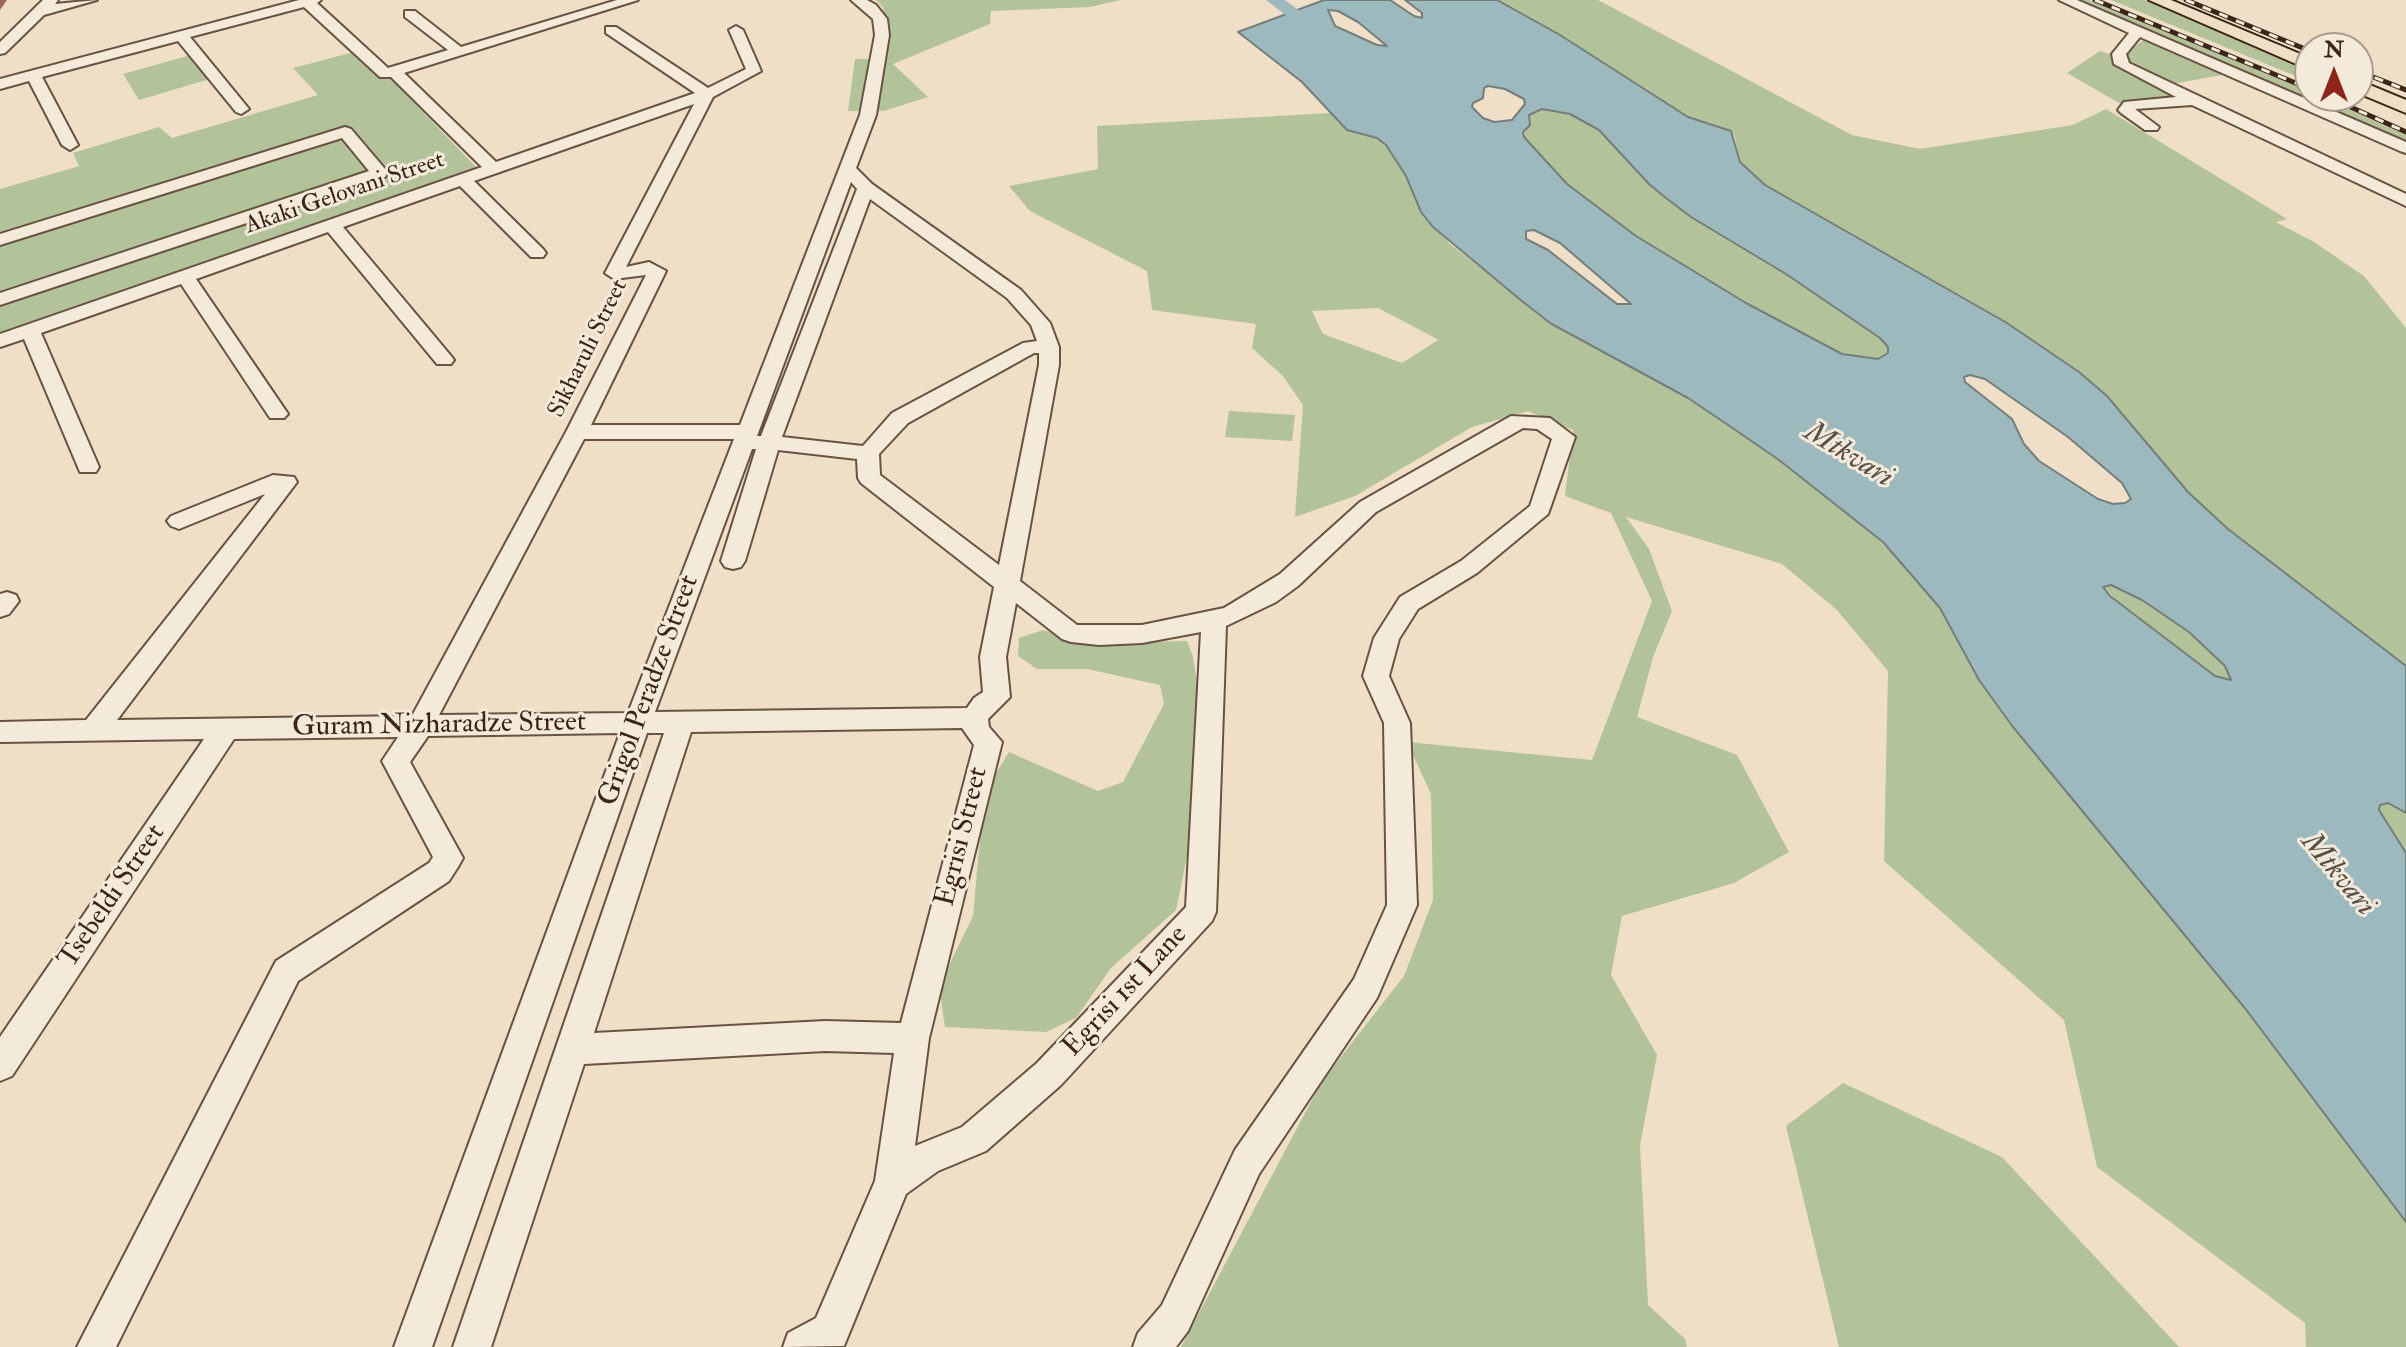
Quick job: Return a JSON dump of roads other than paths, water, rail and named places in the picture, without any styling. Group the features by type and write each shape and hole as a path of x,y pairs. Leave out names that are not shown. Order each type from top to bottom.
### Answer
{"main road":[{"path":"2157,0 2294,58"},
{"path":"2374,92 2403,104"}],"street":[{"path":"0,50 46,6 90,0"},
{"path":"0,84 311,1 385,74 459,52 571,12 631,0"},
{"name":"Grigol Peradze Street","path":"413,1347 637,724 871,106 882,35 880,19 871,8 858,0"},
{"path":"2066,0 2406,148"},
{"path":"410,14 459,52"},
{"path":"611,30 707,94"},
{"name":"Akaki Gelovani Street","path":"0,341 707,94 754,71 736,30"},
{"path":"2138,31 2119,54 2119,61 2134,72 2406,201"},
{"path":"181,35 241,109"},
{"path":"394,71 492,168"},
{"path":"33,75 70,145"},
{"name":"Sikharuli Street","path":"96,1347 287,971 439,872 448,858 396,761 420,726 577,432 657,271 649,268 632,273 614,273 707,94"},
{"path":"2151,127 2126,110 2129,105 2192,100"},
{"path":"0,240 345,132 379,173 0,299"},
{"path":"847,168 866,188 1014,294 1040,323 1049,347 1049,365 993,657 997,697 983,705 975,718"},
{"path":"461,178 537,253"},
{"path":"733,561 769,442 866,188"},
{"path":"331,224 444,360"},
{"path":"185,276 277,414"},
{"path":"30,330 88,467"},
{"path":"1049,347 1030,347 900,418 868,453 869,478 1071,633 1099,636 1142,634 1214,621 1267,596 1368,507 1519,421 1542,423 1564,437 1540,509 1469,567 1409,603 1387,638 1376,676 1397,723 1402,905 1366,988 1247,1162 1175,1318 1152,1347"},
{"path":"577,432 745,438 868,453"},
{"path":"94,730 286,482 273,482 179,521"},
{"name":"Egrisi 1st Lane","path":"893,1182 926,1159 974,1139 1049,1074 1201,912 1214,621"},
{"name":"Guram Nizharadze Street","path":"0,732 975,718"},
{"name":"Egrisi Street","path":"802,1347 830,1332 893,1182 913,1038 988,742 976,731 975,718"},
{"path":"472,1347 681,723"},
{"name":"Tsebeldi Street","path":"0,1065 226,729"},
{"path":"573,1049 825,1036 913,1038"}],"water":[{"path":"1324,0 1390,0 1422,18 1422,13 1405,0 1497,0 1560,35 1688,117 1731,131 1740,162 1765,185 2007,323 2079,372 2107,396 2188,492 2228,529 2406,666 2406,813 2388,803 2380,805 2379,810 2406,853 2406,1222 2244,1007 2013,727 1979,680 1940,608 1883,542 1779,460 1688,398 1550,323 1517,297 1433,227 1421,212 1406,176 1386,145 1377,138 1347,130 1302,82 1238,32","holes":["1328,10 1338,11 1358,22 1387,46 1377,45 1335,26","1488,86 1505,89 1524,99 1525,104 1512,120 1494,122 1483,118 1472,107 1473,103 1483,98 1484,88","1542,109 1570,114 1599,130 1666,198 1880,338 1888,347 1888,353 1878,359 1842,354 1746,303 1636,236 1567,184 1524,137 1523,132 1530,125 1529,115","1534,230 1560,243 1631,304 1617,304 1548,250 1526,239 1526,231","1970,375 1985,379 2068,437 2122,483 2131,499 2113,504 2098,499 2039,461 2024,444 2012,419 1965,382 1964,377","2111,585 2142,600 2189,632 2225,666 2231,680 2215,676 2110,596 2103,587"]}],"waterway":[{"name":"Mtkvari","path":"1274,0 1325,37"}],"railway":[{"path":"2095,0 2294,82"},
{"path":"2186,0 2294,44"},
{"path":"2374,77 2406,90"},
{"path":"2362,112 2406,132"}]}
